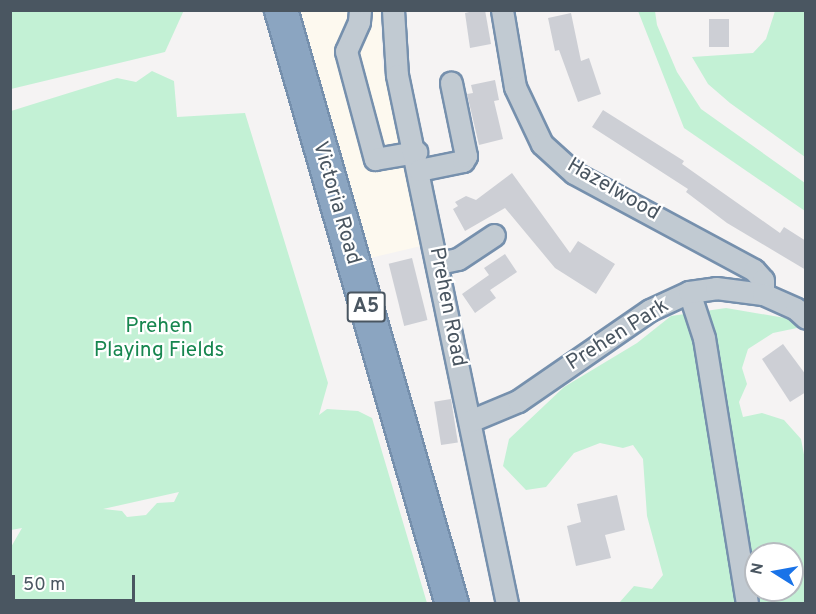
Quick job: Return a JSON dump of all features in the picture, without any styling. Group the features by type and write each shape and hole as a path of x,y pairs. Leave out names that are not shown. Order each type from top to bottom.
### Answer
{"highway":[{"name":"Victoria Road","path":"281,10 452,603"}],"street":[{"path":"360,10 359,22 346,51 375,159 463,161 466,156 451,83"},
{"name":"Prehen Road","path":"393,10 398,75 418,161 507,603"},
{"name":"Hazelwood","path":"501,10 514,87 542,144 574,173 754,270 763,280 763,294"},
{"path":"439,263 458,259 494,235"},
{"name":"Prehen Park","path":"470,421 518,401 650,310 689,292 716,288 763,294 796,309 806,318"},
{"path":"689,292 704,338 747,603"}],"shaded area":[{"path":"296,11 380,11 382,63 421,246 370,258"}],"green space":[{"path":"184,10 165,52 11,89 11,11"},
{"path":"638,11 655,11 657,25 677,72 701,109 805,183 805,211 684,128"},
{"path":"775,11 805,11 805,157 730,103 708,84 692,57 753,53 766,39"},
{"name":"Prehen Playing Fields","path":"152,71 174,81 177,117 245,113 328,383 319,415 327,409 358,411 372,418 427,603 11,603 11,547 22,528 11,530 11,111 117,78 136,82","holes":["179,492 174,502 157,503 146,515 127,517 122,511 103,509"]},
{"path":"726,308 791,319 797,328 773,333 748,349 742,368 747,384 739,402 743,417 762,413 784,420 801,439 806,465 805,603 619,603 634,586 652,589 663,575 647,516 643,459 633,445 623,448 600,443 574,453 546,487 526,490 503,466 509,439 564,387 637,343 671,316"}],"building":[{"path":"485,10 491,44 470,48 465,13"},
{"path":"571,13 581,61 589,58 601,94 578,102 559,50 555,51 548,18"},
{"path":"709,19 729,19 729,47 709,47"},
{"path":"495,80 499,100 494,101 503,139 479,145 467,94 473,93 471,85"},
{"path":"603,110 684,161 682,164 780,233 784,227 806,241 806,270 727,223 686,192 688,189 592,127"},
{"path":"512,173 570,253 578,241 615,264 596,294 555,268 505,208 465,231 453,209 458,206 455,202 466,196 476,200"},
{"path":"505,254 517,272 490,290 496,298 475,313 462,294 489,275 484,268"},
{"path":"412,258 427,320 404,326 389,264"},
{"path":"783,344 806,375 806,392 790,402 762,359"},
{"path":"451,399 458,442 441,445 434,402"},
{"path":"617,495 625,530 605,535 611,558 576,566 567,526 581,522 577,504"}]}
